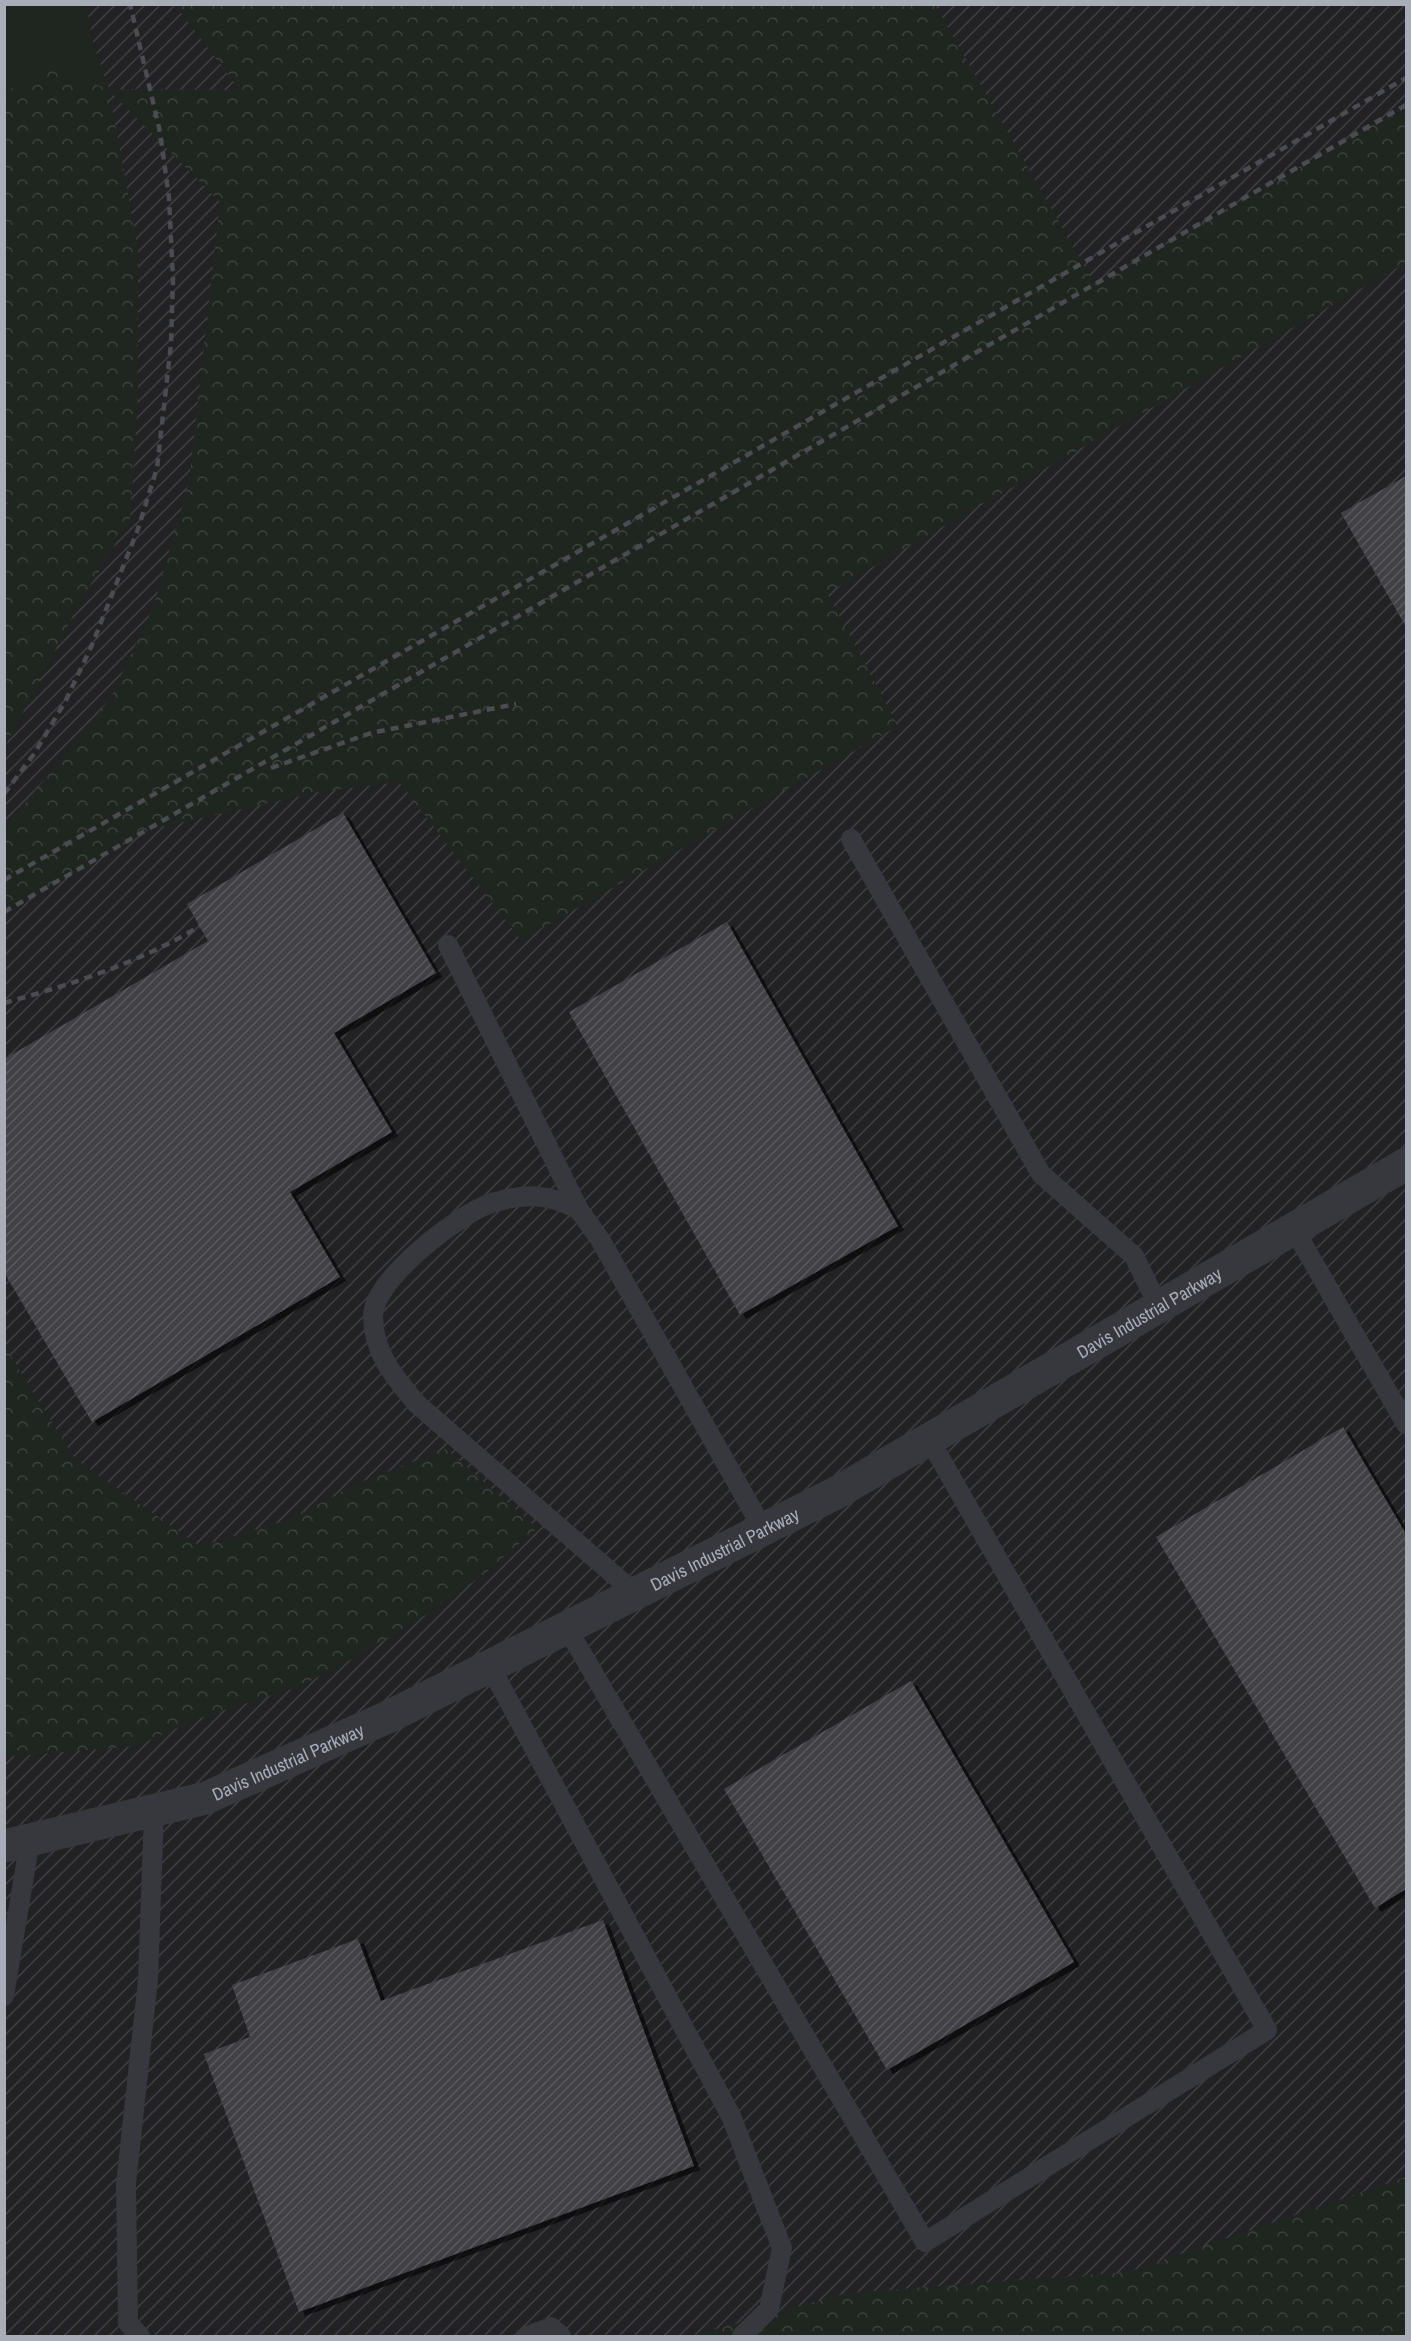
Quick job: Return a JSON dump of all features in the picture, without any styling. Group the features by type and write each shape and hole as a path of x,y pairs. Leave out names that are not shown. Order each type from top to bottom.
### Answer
{"street":[{"name":"Davis Industrial Parkway","path":"17,1843 206,1798 388,1717 836,1493 1407,1164"}],"lane":[{"path":"851,839 1041,1174 1134,1256 1159,1307"},
{"path":"448,945 579,1210 601,1241 763,1529"},
{"path":"579,1210 557,1198 529,1196 490,1204 447,1229 393,1274 377,1298 373,1316 377,1343 388,1370 417,1404 634,1593"},
{"path":"1294,1229 1407,1424"},
{"path":"567,1628 925,2242 1267,2030 929,1439"},
{"path":"490,1666 731,2116 782,2248 769,2309 742,2337"},
{"path":"140,2337 128,2323 126,2184 148,1980 154,1810"},
{"path":"4,1996 17,1843"},
{"path":"527,2337 551,2327 561,2337"}],"shaded area":[{"path":"5,5 1406,5 1406,2234 1096,2336 5,2336"}],"green space":[{"path":"5,5 86,5 94,46 109,89 48,70 5,92"},
{"path":"175,5 935,5 1095,285 1406,105 1406,263 827,593 898,726 521,940 399,782 319,792 151,829 5,912 5,828 111,697 154,605 189,481 220,202 109,90 138,249 138,399 130,520 79,604 5,747 4,518 11,505 4,500 5,92 48,70 109,89 240,90"},
{"path":"5,1347 75,1459 200,1546 291,1519 363,1481 446,1449 537,1528 483,1575 424,1616 354,1658 299,1687 208,1715 136,1746 5,1757"},
{"path":"1406,2177 1406,2336 691,2336 847,2293 1128,2272"}],"building":[{"path":"1406,476 1406,627 1341,513"},
{"path":"343,813 436,973 334,1033 392,1132 290,1192 340,1277 92,1422 4,1272 4,1059 208,941 187,904"},
{"path":"727,922 898,1226 740,1315 569,1012"},
{"path":"1343,1427 1406,1534 1406,1889 1375,1908 1156,1537"},
{"path":"911,1681 1074,1962 887,2070 724,1789"},
{"path":"603,1920 694,2166 299,2312 204,2054 250,2037 232,1985 358,1939 381,2001"}],"railway":[{"path":"4,794 34,754 66,700 92,645 138,529 157,468 171,344 173,279 169,198 160,132 130,4"},
{"path":"4,880 1406,78"},
{"path":"4,912 1406,105"},
{"path":"271,768 371,733 516,704"},
{"path":"4,1003 129,962 200,926"}]}
